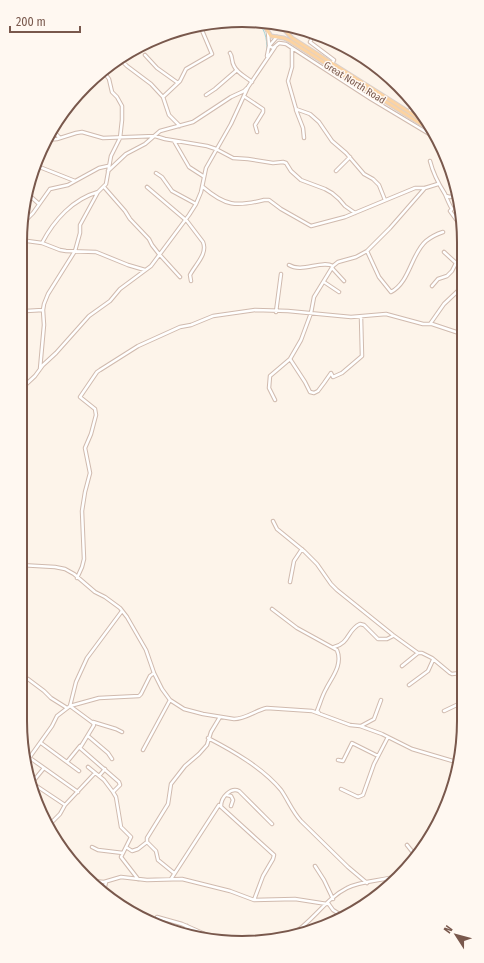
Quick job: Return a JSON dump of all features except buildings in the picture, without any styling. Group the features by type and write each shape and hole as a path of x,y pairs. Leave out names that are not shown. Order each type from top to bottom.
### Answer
{"main road":[{"name":"Great North Road","path":"268,31 273,36 278,36 290,41 422,125"},
{"path":"278,36 282,31"},
{"name":"Great North Road","path":"286,31 292,38 417,117"}],"street":[{"path":"163,97 178,83 186,70 212,54 202,31"},
{"path":"267,57 269,46 268,31"},
{"path":"269,46 278,36"},
{"path":"312,38 310,42 334,60 332,64"},
{"path":"108,171 126,154 145,144 160,131 193,122 231,97 244,91 252,82 267,57 277,44 281,42 427,133"},
{"path":"269,46 272,48 275,47"},
{"path":"292,48 292,67 288,81 303,128 304,138"},
{"path":"230,53 233,64 237,70 252,82"},
{"path":"145,56 157,68 178,83"},
{"path":"124,62 126,66 151,84 163,97 169,116 180,126"},
{"path":"206,95 215,90 237,70"},
{"path":"42,243 51,227 63,213 83,198 98,192 106,184 110,156 120,138 123,115 122,106 112,92 109,79 106,75"},
{"path":"27,383 89,316 110,301 120,289 151,266 196,204 203,186 203,176 206,168 244,97 248,86"},
{"path":"244,97 263,109 263,112 255,125 256,132"},
{"path":"296,109 314,117 332,141 350,157 364,174 373,179 379,185 385,200"},
{"path":"53,139 76,132 82,132 103,138 155,136 216,150 233,158 273,163 284,162 290,171 301,180 332,193 345,206 355,213"},
{"path":"56,134 60,138"},
{"path":"174,141 189,167 203,176"},
{"path":"336,171 350,157"},
{"path":"430,161 438,184 446,196 446,200 452,209 450,211 456,219"},
{"path":"28,218 50,189 68,185 99,168 108,166"},
{"path":"40,167 75,181"},
{"path":"156,173 162,177 172,192 196,204"},
{"path":"203,186 219,199 236,205 269,200 281,209 311,226 355,213 415,188 425,188 438,184"},
{"path":"104,187 125,210 130,219 150,239 152,245 159,254 180,277"},
{"path":"147,187 185,220 205,245 202,257 190,275 191,281"},
{"path":"275,400 269,388 270,376 290,359 301,340 311,314 314,297 333,267 338,262 356,257 367,251 390,228 425,188"},
{"path":"40,369 44,325 43,310 48,294 75,251 80,233 80,225 92,206 98,192"},
{"path":"446,196 452,196"},
{"path":"32,197 39,204"},
{"path":"367,251 380,277 391,292 404,280 412,262 423,244 427,240 442,232"},
{"path":"27,241 42,243 60,250 96,252 145,270"},
{"path":"432,286 438,279 447,276 452,271 456,263 444,252"},
{"path":"289,265 302,268 328,264 333,267 344,281"},
{"path":"276,312 280,274"},
{"path":"324,282 339,292"},
{"path":"430,324 444,304 457,292"},
{"path":"27,311 43,310"},
{"path":"77,578 84,559 82,511 90,473 85,448 91,434 96,415 95,409 80,397 97,372 138,346 180,327 191,325 204,319 222,314 255,310 270,310 276,312 351,318 386,314 423,324 430,324 457,332"},
{"path":"290,359 310,392 314,393 318,391 331,373 333,378 342,373 362,356 361,317"},
{"path":"273,521 278,529 302,549 322,570 337,590 418,653 425,654 450,673 457,673"},
{"path":"290,582 294,561 302,549"},
{"path":"27,566 62,568 70,572 95,592 105,596 122,611 146,650 154,673 162,689 170,700 184,708 220,717 239,719 267,708 307,711 350,725 360,726 388,737 412,749 453,761"},
{"path":"272,609 298,628 337,650 340,659 338,667 324,692 317,711 319,714"},
{"path":"70,706 76,682 87,658 122,611"},
{"path":"334,647 340,646 344,643 352,630 360,624 378,640 387,639 393,635"},
{"path":"402,666 418,653"},
{"path":"409,685 428,671 434,660"},
{"path":"30,758 57,716 67,708 99,698 139,696 142,694 150,676 154,673"},
{"path":"28,679 51,698 67,708"},
{"path":"143,750 170,700"},
{"path":"360,726 374,719 381,700"},
{"path":"444,710 457,705"},
{"path":"70,706 92,722 106,725 122,732"},
{"path":"126,846 132,851 147,842 150,832 168,804 171,784 185,766 202,752 207,745 208,738 220,717"},
{"path":"68,762 88,736 94,725 92,722"},
{"path":"88,736 108,753 112,759"},
{"path":"341,789 358,797 363,795 378,756 388,737"},
{"path":"208,738 257,767 281,790 294,813 301,821 351,870 368,883"},
{"path":"41,743 78,771"},
{"path":"338,760 343,761 352,743 378,756"},
{"path":"80,746 81,749 118,780 120,785 113,792"},
{"path":"30,758 78,792"},
{"path":"88,767 104,780 116,797 121,827 131,837 122,857 138,879"},
{"path":"35,779 44,768"},
{"path":"99,776 105,769"},
{"path":"53,822 60,814 65,805 95,773"},
{"path":"37,787 65,805"},
{"path":"221,806 222,800 226,795 232,790 239,791 272,824"},
{"path":"226,795 232,798 233,802 231,806"},
{"path":"171,879 218,806 221,806"},
{"path":"221,806 274,855 263,876 254,900"},
{"path":"147,842 156,851 158,860 174,874"},
{"path":"407,845 413,852"},
{"path":"92,847 98,850 123,853"},
{"path":"315,866 332,899"},
{"path":"98,881 106,882 121,877 147,880 182,878 230,891 254,900 295,899 327,904 338,913"},
{"path":"302,928 332,899 348,888 387,880"},
{"path":"105,887 106,882"},
{"path":"157,917 179,922 201,932"}],"waterway":[{"path":"262,28 267,41 267,50"}]}
